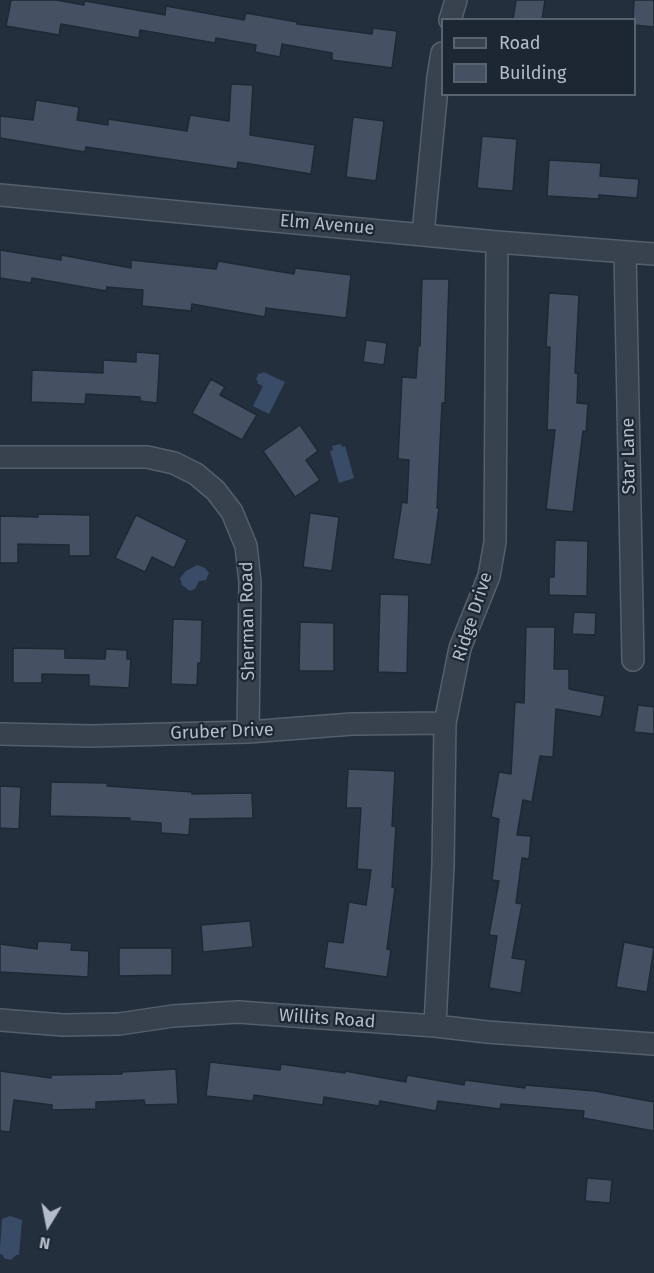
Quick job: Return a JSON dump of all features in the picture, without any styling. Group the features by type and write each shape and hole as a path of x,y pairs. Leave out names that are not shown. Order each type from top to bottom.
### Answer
{"street":[{"path":"451,18 456,0"},
{"path":"423,234 441,59"},
{"name":"Elm Avenue","path":"0,195 497,242 654,254"},
{"name":"Ridge Drive","path":"435,1026 443,866 445,723 460,648 489,576 495,542 497,242"},
{"name":"Star Lane","path":"625,252 633,660"},
{"name":"Sherman Road","path":"0,457 147,457 174,464 196,474 216,491 231,512 246,546 250,582 248,732"},
{"name":"Gruber Drive","path":"0,734 91,736 248,732 352,724 445,723"},
{"name":"Willits Road","path":"0,1020 63,1025 119,1024 238,1012 654,1044"}],"water":[{"path":"263,372 285,382 269,414 253,406 263,386 257,383 256,379 259,373"},
{"path":"341,444 342,447 345,446 354,478 339,483 330,451 333,450 332,446"},
{"path":"197,565 205,568 209,573 206,580 199,581 195,589 190,591 182,585 180,578 186,571"},
{"path":"10,1216 22,1220 19,1255 10,1260 0,1254 0,1249 2,1219"}],"building":[{"path":"11,0 56,0 84,5 85,1 165,15 166,6 244,20 246,13 297,22 297,24 372,34 373,28 397,31 392,68 332,60 332,53 282,44 280,57 255,52 256,45 216,38 215,43 140,30 139,38 61,24 59,35 6,26"},
{"path":"516,0 545,0 542,18 513,18"},
{"path":"634,0 654,0 654,27 636,25 636,18 633,18"},
{"path":"231,84 253,85 250,135 315,145 311,174 238,162 237,169 86,147 85,152 0,138 0,116 33,120 36,100 79,107 77,120 108,125 108,119 187,131 190,115 229,121"},
{"path":"353,117 384,121 376,181 346,177"},
{"path":"482,136 517,139 513,191 477,188"},
{"path":"549,160 601,163 600,176 639,179 637,198 599,195 599,199 547,196"},
{"path":"0,250 61,260 61,255 131,268 131,260 216,269 218,261 294,274 295,268 351,275 346,318 266,308 265,317 192,304 191,311 142,306 143,290 107,287 106,291 32,278 31,283 0,278"},
{"path":"422,279 449,279 445,403 442,403 437,508 439,508 431,565 393,559 402,502 407,503 409,460 398,459 402,377 416,378 418,346 420,346"},
{"path":"549,293 579,295 575,373 578,373 577,403 588,404 586,432 583,431 573,512 546,509 555,430 547,430 550,347 546,347"},
{"path":"366,340 387,343 384,365 363,362"},
{"path":"136,352 160,354 157,403 140,401 140,397 86,394 85,404 31,402 32,370 103,373 103,360 136,362"},
{"path":"211,379 225,387 220,395 257,415 242,440 192,413"},
{"path":"300,425 318,451 306,460 320,480 295,497 263,451"},
{"path":"310,513 339,517 332,571 303,567"},
{"path":"38,514 90,515 90,556 69,556 69,545 18,544 18,563 0,563 0,516 38,517"},
{"path":"136,515 187,540 174,568 152,557 145,572 115,558"},
{"path":"555,540 588,541 587,596 549,595 549,577 554,577"},
{"path":"380,594 409,595 407,673 378,672"},
{"path":"574,612 596,613 595,635 572,634"},
{"path":"173,619 202,620 201,663 198,663 197,685 171,684"},
{"path":"300,622 334,623 334,671 299,671"},
{"path":"526,627 555,627 554,669 569,669 569,689 605,696 601,717 556,709 553,757 540,756 532,802 523,800 517,835 531,836 529,859 522,858 516,903 522,904 512,958 526,960 521,993 489,988 497,936 489,935 499,881 492,880 499,819 491,817 499,772 511,774 515,702 524,703"},
{"path":"13,648 65,649 65,658 105,659 106,649 127,650 127,659 131,659 129,688 89,686 89,675 42,674 42,683 13,683"},
{"path":"638,705 654,707 654,734 634,732"},
{"path":"348,769 395,771 392,826 396,826 392,887 395,888 387,949 391,950 387,977 324,968 328,941 343,943 349,902 366,905 371,870 357,869 361,808 346,808"},
{"path":"51,782 107,783 107,786 192,792 192,794 252,793 253,818 190,819 189,835 161,833 161,823 130,821 130,818 50,816"},
{"path":"0,786 21,787 19,829 0,828"},
{"path":"250,921 253,947 203,952 201,925"},
{"path":"38,941 72,943 71,950 89,951 88,977 0,972 0,944 37,949"},
{"path":"624,942 654,948 647,992 616,987"},
{"path":"119,948 172,948 172,975 119,976"},
{"path":"210,1062 280,1070 281,1064 345,1073 345,1071 406,1082 407,1075 464,1085 465,1080 525,1088 525,1085 595,1091 654,1102 654,1131 583,1118 584,1111 501,1104 500,1109 438,1101 436,1111 380,1101 379,1106 324,1097 323,1105 254,1095 253,1101 206,1096"},
{"path":"176,1069 178,1104 145,1105 144,1100 96,1102 96,1109 52,1110 52,1105 14,1100 10,1132 0,1131 0,1071 51,1078 51,1075 122,1074 122,1072"},
{"path":"587,1178 612,1180 610,1203 585,1201"}]}
